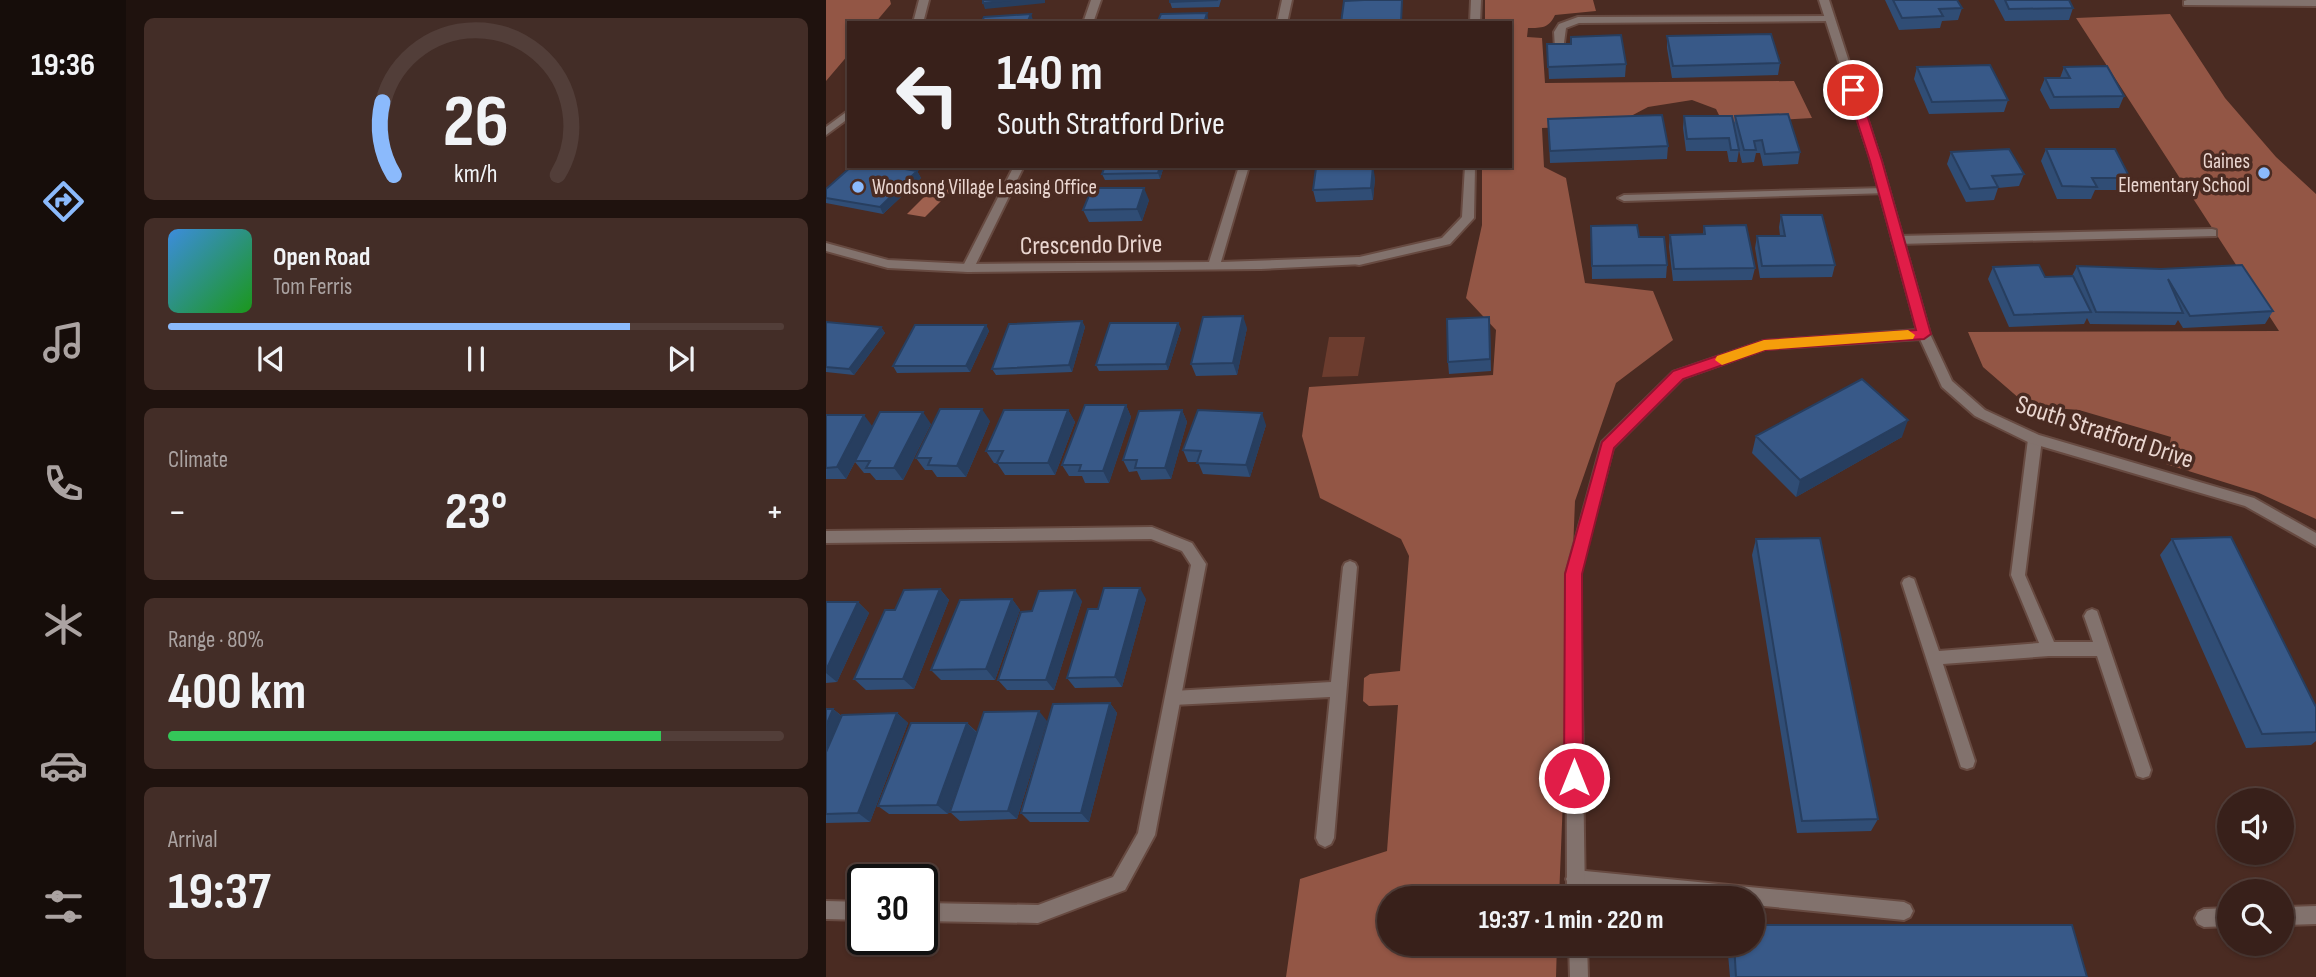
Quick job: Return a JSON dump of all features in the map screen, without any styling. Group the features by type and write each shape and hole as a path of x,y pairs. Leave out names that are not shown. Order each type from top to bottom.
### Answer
{"street":[{"path":"919,21 924,0"},
{"path":"1089,21 1096,0"},
{"path":"1282,21 1287,0"},
{"path":"1475,21 1476,0"},
{"name":"South Stratford Drive","path":"1824,0 1884,191 1924,334 1947,384 1980,413 2035,439 2249,502 2316,540"},
{"path":"2187,3 2316,3"},
{"path":"1560,48 1559,32 1562,26 1578,20 1830,19"},
{"path":"826,132 847,115"},
{"path":"968,268 1018,168"},
{"path":"1214,265 1243,168"},
{"name":"Crescendo Drive","path":"826,247 888,264 968,268 1359,261 1446,241 1468,218 1470,168"},
{"path":"1624,198 1884,191"},
{"path":"1898,240 2211,233"},
{"path":"1575,886 1573,574 1607,446 1678,375 1764,345 1924,334"},
{"path":"2035,439 2018,575 2049,649"},
{"path":"826,537 1152,533 1187,547 1199,564 1146,835 1119,884 1038,914 938,912"},
{"path":"1325,838 1350,567"},
{"path":"1909,583 1967,761"},
{"path":"2092,616 2143,770"},
{"path":"1934,658 2049,649 2103,649"},
{"path":"1173,698 1339,690"},
{"path":"1765,901 1904,911"},
{"path":"826,910 847,911"},
{"path":"2294,916 2316,915"},
{"path":"2204,918 2217,918"},
{"path":"1578,956 1579,977"}],"shaded area":[{"path":"826,0 890,0 891,4 877,21 847,21 847,56 826,81"},
{"path":"1485,0 1593,0 1596,11 1555,15 1545,26 1528,28 1527,37 1542,38 1545,83 1794,81 1812,118 1723,123 1716,109 1692,100 1648,107 1614,125 1542,128 1544,167 1566,178 1585,283 1653,291 1673,340 1616,383 1575,501 1559,886 1377,886 1377,956 1557,956 1556,977 1286,977 1300,879 1387,851 1398,705 1369,706 1363,701 1364,678 1370,674 1400,671 1409,556 1401,539 1320,498 1302,436 1309,387 1493,375 1496,330 1466,298 1482,225 1482,168 1512,168 1512,21 1485,21"},
{"path":"2170,14 2225,98 2276,157 2316,194 2316,519 2259,493 2166,464 2171,437 2079,410 2028,406 1983,367 1968,332 2279,331 2076,18"},
{"path":"934,187 952,190 925,217 907,214"},
{"path":"1329,337 1365,337 1358,376 1322,377"}],"building":[{"path":"983,0 1011,0 983,3"},
{"path":"1170,0 1218,0 1170,2"},
{"path":"1402,0 1401,21 1341,21 1344,1"},
{"path":"1893,0 1957,0 1962,8 1939,9 1943,16 1902,18"},
{"path":"2005,0 2069,0 2073,8 2009,9"},
{"path":"1207,13 1205,21 1158,21 1161,14"},
{"path":"1031,14 1028,21 982,21 984,17"},
{"path":"1771,34 1780,63 1673,66 1667,36"},
{"path":"1621,35 1626,64 1548,67 1547,44 1571,44 1571,37"},
{"path":"1990,65 2008,100 1932,102 1917,67"},
{"path":"2107,66 2124,96 2054,97 2045,78 2070,78 2064,67"},
{"path":"1788,114 1800,152 1765,154 1762,140 1754,141 1756,150 1744,150 1735,116"},
{"path":"1662,115 1668,146 1550,151 1548,119"},
{"path":"1684,116 1732,116 1739,150 1731,150 1729,138 1687,139"},
{"path":"2009,149 2024,174 1992,176 1998,187 1970,189 1951,152"},
{"path":"2046,149 2115,149 2130,178 2092,178 2097,187 2062,186"},
{"path":"850,168 899,168 917,171 880,207 826,198 826,189"},
{"path":"1104,168 1159,168 1158,173 1102,174"},
{"path":"1316,168 1373,168 1371,188 1313,190"},
{"path":"1092,188 1144,188 1137,209 1083,210"},
{"path":"1781,215 1822,215 1835,265 1762,266 1757,236 1785,236"},
{"path":"1637,225 1639,237 1664,237 1667,265 1592,266 1591,226"},
{"path":"1746,225 1755,268 1674,269 1670,235 1705,234 1704,226"},
{"path":"2039,265 2045,277 2073,276 2091,312 2014,315 1993,267"},
{"path":"2242,265 2273,311 2190,316 2168,279 2183,313 2096,312 2077,266 2161,269"},
{"path":"1243,316 1233,363 1191,364 1203,317"},
{"path":"1489,317 1490,359 1448,362 1447,319"},
{"path":"1082,321 1069,365 992,369 1009,324"},
{"path":"826,322 881,327 849,369 826,367"},
{"path":"1110,323 1178,323 1166,364 1096,365"},
{"path":"915,325 986,325 966,366 893,366"},
{"path":"1862,379 1908,420 1800,480 1756,436"},
{"path":"1085,405 1126,405 1103,471 1079,471 1081,465 1062,465"},
{"path":"940,409 982,409 957,466 928,465 931,458 916,458"},
{"path":"1004,410 1068,410 1048,463 997,463 1003,451 986,451"},
{"path":"1182,410 1165,468 1135,468 1137,460 1123,460 1139,411"},
{"path":"1198,410 1262,413 1246,465 1197,463 1201,451 1183,450"},
{"path":"880,412 923,412 894,468 866,468 870,461 855,461"},
{"path":"826,415 864,415 837,467 826,468"},
{"path":"2231,537 2316,707 2316,732 2262,734 2172,539"},
{"path":"1820,538 1878,819 1802,821 1756,539"},
{"path":"1104,588 1140,588 1115,677 1067,678 1088,609 1098,609"},
{"path":"940,589 903,679 854,679 885,610 895,610 904,590"},
{"path":"1075,590 1046,680 998,680 1021,612 1032,611 1039,591"},
{"path":"1012,599 986,669 931,670 960,600"},
{"path":"826,602 858,602 826,670"},
{"path":"1110,703 1081,813 1021,813 1053,704"},
{"path":"826,709 833,709 826,726"},
{"path":"1039,711 1008,811 950,812 984,712"},
{"path":"897,713 858,813 826,814 826,752 842,715"},
{"path":"911,723 967,723 937,805 878,806"},
{"path":"1765,925 2072,925 2087,977 1736,977 1735,956 1765,956"}],"slow traffic":[{"path":"1722,360 1764,345 1908,335"}],"place":[{"name":"Gaines Elementary School","path":"2264,173"},
{"name":"Woodsong Village Leasing Office","path":"858,187"}],"route":[{"path":"1574,778 1573,574 1607,446 1678,375 1764,345 1924,334 1876,161 1853,90"}]}
